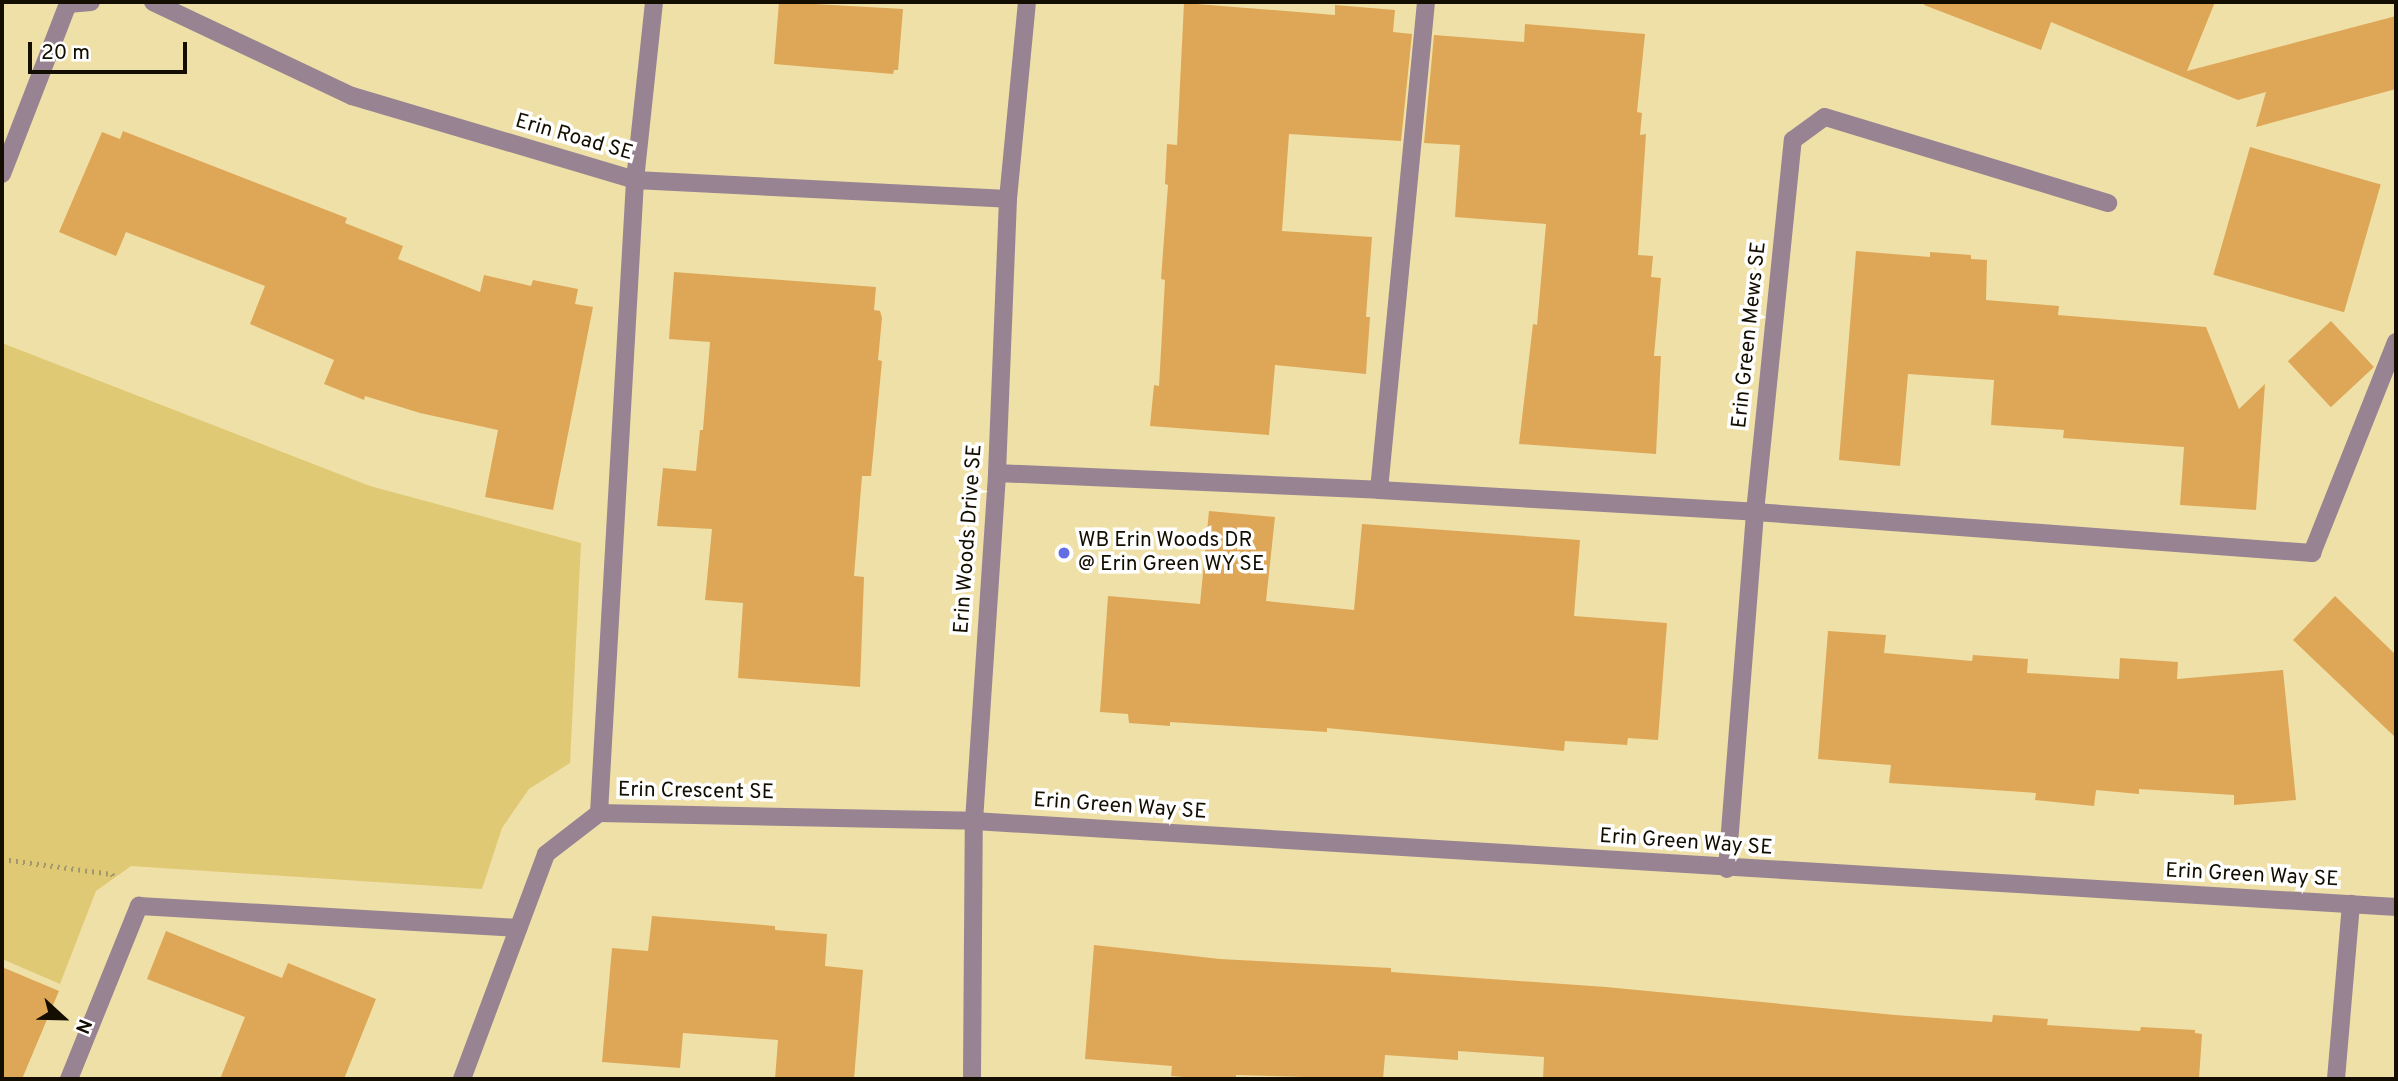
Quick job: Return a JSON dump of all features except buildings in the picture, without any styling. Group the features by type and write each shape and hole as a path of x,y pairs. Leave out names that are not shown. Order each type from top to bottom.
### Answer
{"street":[{"path":"2,174 68,4 91,2"},
{"name":"Erin Road SE","path":"153,2 352,96 635,180 1008,199"},
{"path":"599,813 635,180 654,2"},
{"name":"Erin Woods Drive SE","path":"972,1079 974,821 997,474 1008,199 1027,2"},
{"path":"1379,490 1426,2"},
{"name":"Erin Green Mews SE","path":"1727,869 1755,512 1793,140 1825,117 2108,203"},
{"path":"997,474 1379,490 1755,512 2312,553 2396,342"},
{"name":"Erin Crescent SE","path":"462,1079 546,854 599,813 974,821"},
{"name":"Erin Green Way SE","path":"974,821 1727,869 2396,907"},
{"path":"2336,1079 2351,904"},
{"path":"69,1079 139,906 518,928"}],"path":[{"path":"2,859 112,874 139,906"}],"shaded area":[{"path":"2,343 370,486 581,543 570,763 529,789 502,828 482,889 131,866 96,891 60,984 2,959"}],"place":[{"name":"WB Erin Woods DR @ Erin Green WY SE","path":"1064,553"}]}
